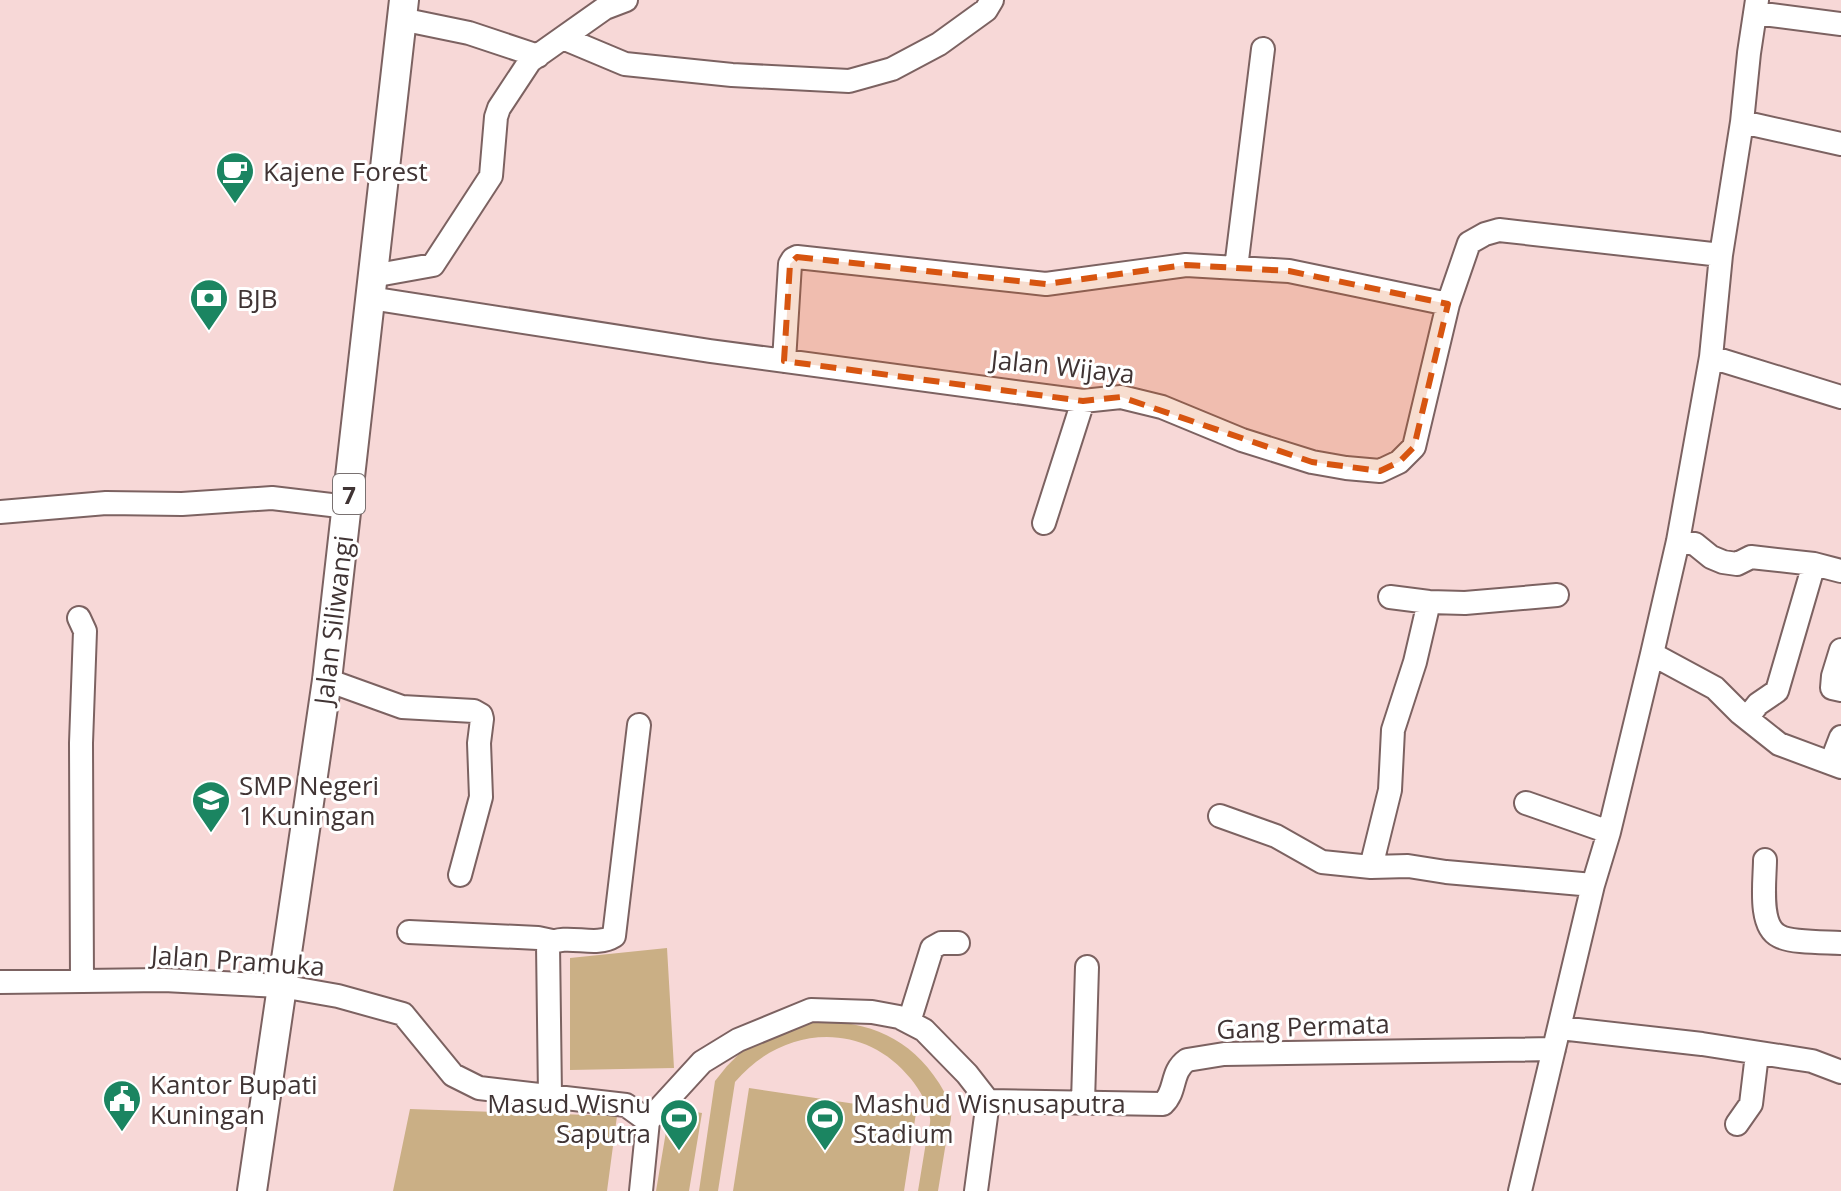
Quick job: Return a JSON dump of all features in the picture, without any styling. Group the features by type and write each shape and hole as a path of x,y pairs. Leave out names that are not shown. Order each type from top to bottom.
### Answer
{"main road":[{"name":"Jalan Siliwangi","path":"252,1191 327,680 402,10"}],"street":[{"path":"371,287 433,265 491,176 499,108 530,61 605,8 626,0"},
{"path":"563,38 625,64 732,75 849,81 892,69 939,44 986,10 992,0"},
{"path":"1520,1191 1678,541 1711,357 1721,255 1756,6 1841,24"},
{"path":"402,10 538,56"},
{"path":"1236,268 1263,49"},
{"path":"1742,122 1841,144"},
{"name":"Jalan Wijaya","path":"371,287 784,361 1083,401 1121,397 1162,407 1242,440 1312,462 1380,471 1399,462 1414,447 1448,304 1469,243 1499,230 1721,255"},
{"path":"784,361 790,264 797,257 1046,284 1186,265 1289,271 1448,304"},
{"path":"1711,357 1841,397"},
{"path":"1044,523 1083,401"},
{"path":"0,512 106,503 182,504 272,498 348,507"},
{"path":"1678,541 1695,544 1723,562 1737,564 1751,557 1814,564 1841,571"},
{"path":"1747,718 1758,704 1777,691 1814,564"},
{"path":"1390,597 1465,603 1557,595"},
{"path":"1371,867 1390,790 1393,730 1415,662 1429,602"},
{"path":"79,618 85,631 81,743 82,981"},
{"path":"1841,650 1832,688 1841,690"},
{"path":"1652,654 1715,688 1779,744 1836,765 1841,737"},
{"path":"327,680 402,707 474,711 481,715 481,797 460,875"},
{"path":"409,932 552,941 606,941 614,936 639,725"},
{"path":"1526,803 1609,832"},
{"path":"1220,816 1276,836 1322,862 1371,867 1408,866 1593,885"},
{"path":"1765,860 1765,915 1768,927 1788,939 1841,943"},
{"path":"550,1096 548,944 552,941"},
{"path":"909,1022 932,948 941,943 958,943"},
{"path":"1083,1102 1087,967"},
{"name":"Jalan Pramuka","path":"0,982 164,980 281,986 338,996 403,1014 453,1075 479,1088 626,1105 648,1121"},
{"path":"641,1191 648,1121 702,1062 738,1040 811,1010 872,1012 899,1017 924,1030 967,1074 988,1101 976,1191"},
{"path":"1557,1038 1702,1044 1812,1061 1841,1072"},
{"name":"Gang Permata","path":"988,1101 1163,1104 1168,1100 1178,1067 1187,1060 1224,1054 1557,1038"},
{"path":"1737,1124 1751,1104 1757,1054"}],"highlighted area":[{"path":"797,257 1046,284 1186,265 1289,271 1448,304 1414,447 1399,462 1380,471 1312,462 1121,397 1083,401 784,361 790,264"}],"shaded area":[{"path":"667,948 674,1068 570,1070 570,958"},
{"path":"813,1021 851,1024 885,1034 915,1054 939,1083 950,1105 951,1121 938,1191 918,1191 930,1120 926,1103 914,1083 892,1060 870,1046 847,1039 823,1037 776,1049 754,1063 735,1082 718,1191 699,1191 715,1081 741,1052 757,1040 793,1025"},
{"name":"Mashud Wisnusaputra Stadium","path":"749,1088 916,1113 904,1191 733,1191"},
{"name":"Masud Wisnu Saputra","path":"670,1108 702,1113 689,1191 656,1191"},
{"path":"410,1109 617,1116 607,1191 393,1191"}],"place":[{"name":"Kajene Forest","path":"235,205"},
{"name":"BJB","path":"209,332"},
{"name":"SMP Negeri 1 Kuningan","path":"211,834"},
{"name":"Kantor Bupati Kuningan","path":"122,1133"},
{"name":"Masud Wisnu Saputra","path":"679,1152"},
{"name":"Mashud Wisnusaputra Stadium","path":"825,1152"}]}
